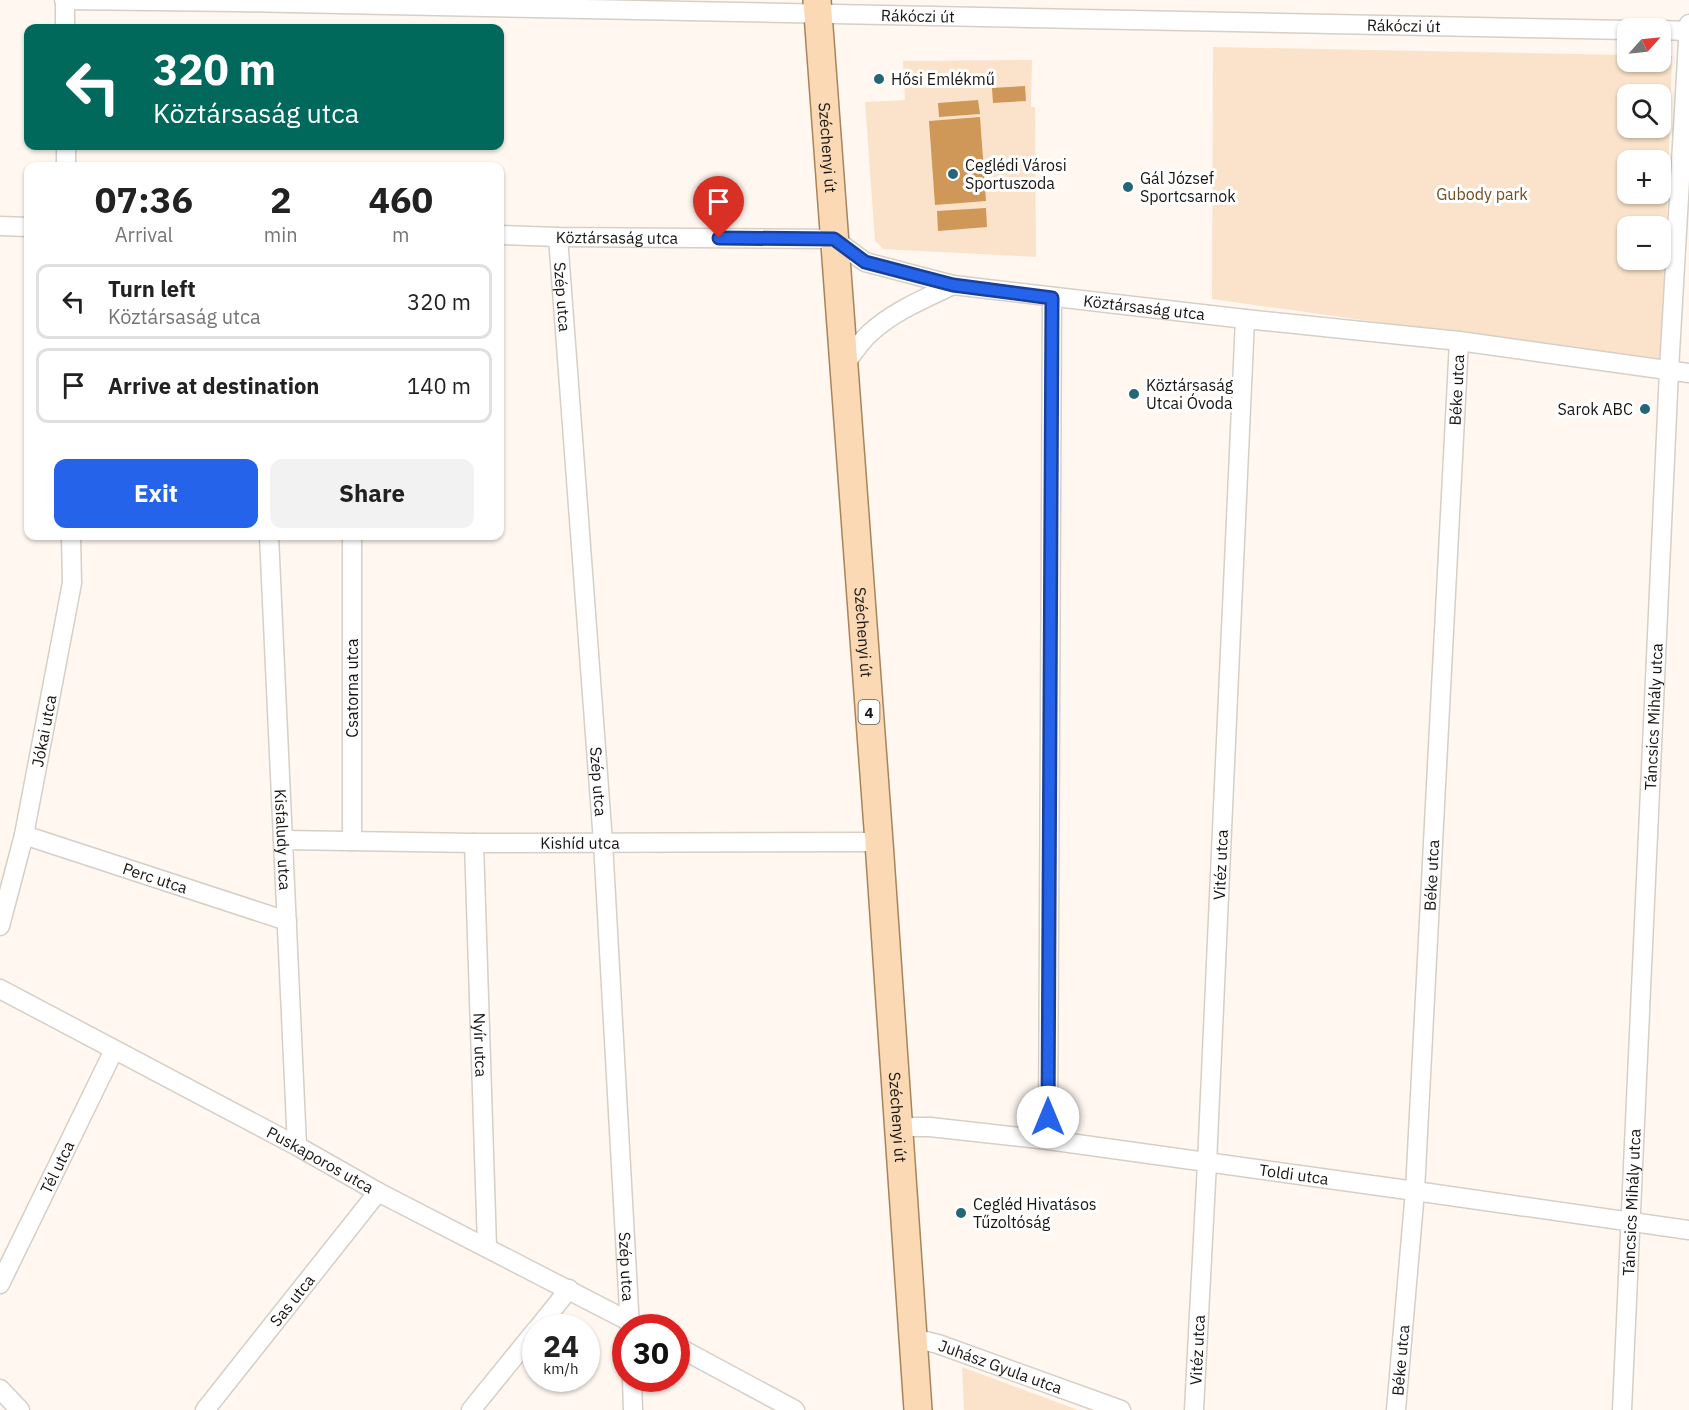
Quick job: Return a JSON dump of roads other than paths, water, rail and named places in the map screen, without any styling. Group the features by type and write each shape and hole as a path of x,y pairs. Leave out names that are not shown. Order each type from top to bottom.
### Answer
{"main road":[{"name":"Széchenyi út","path":"818,7 918,1410"}],"street":[{"name":"Rákóczi út","path":"64,0 1049,9 1617,30"},
{"path":"64,0 65,24"},
{"name":"Táncsics Mihály utca","path":"1622,1410 1669,370 1689,24"},
{"path":"1671,30 1689,31"},
{"path":"0,226 24,227"},
{"name":"Köztársaság utca","path":"504,235 834,239 865,262 953,285 1052,298 1459,341 1689,373"},
{"name":"Szép utca","path":"558,237 603,842 633,1314"},
{"path":"843,367 871,332 897,313 953,285"},
{"path":"1048,1140 1052,298"},
{"name":"Vitéz utca","path":"1194,1410 1245,319"},
{"name":"Béke utca","path":"1396,1410 1415,1191 1459,341"},
{"name":"Jókai utca","path":"0,926 24,835 72,583 71,540"},
{"name":"Kisfaludy utca","path":"269,540 297,1146"},
{"name":"Csatorna utca","path":"352,540 352,841"},
{"name":"Perc utca","path":"24,835 286,921"},
{"name":"Kishíd utca","path":"282,840 474,843 879,842"},
{"name":"Nyír utca","path":"474,843 487,1247"},
{"name":"Puskaporos utca","path":"2,994 114,1050 297,1146 378,1192 614,1314"},
{"name":"Tél utca","path":"0,1284 114,1050"},
{"name":"Toldi utca","path":"898,1127 930,1127 1048,1140 1689,1230"},
{"name":"Sas utca","path":"205,1410 378,1192"},
{"path":"549,1314 569,1289"},
{"name":"Juhász Gyula utca","path":"913,1338 938,1344 1120,1410"},
{"path":"471,1410 522,1347"},
{"path":"690,1354 795,1410"},
{"path":"0,1389 20,1410"},
{"path":"632,1392 633,1410"}],"place":[{"name":"Hősi Emlékmű","path":"879,79"},
{"name":"Ceglédi Városi Sportuszoda","path":"953,174"},
{"name":"Gál József Sportcsarnok","path":"1128,187"},
{"name":"Köztársaság Utcai Óvoda","path":"1134,394"},
{"name":"Sarok ABC","path":"1645,409"},
{"name":"Cegléd Hivatásos Tűzoltóság","path":"961,1213"}],"park label":[{"name":"Gubody park","path":"1482,194"}]}
